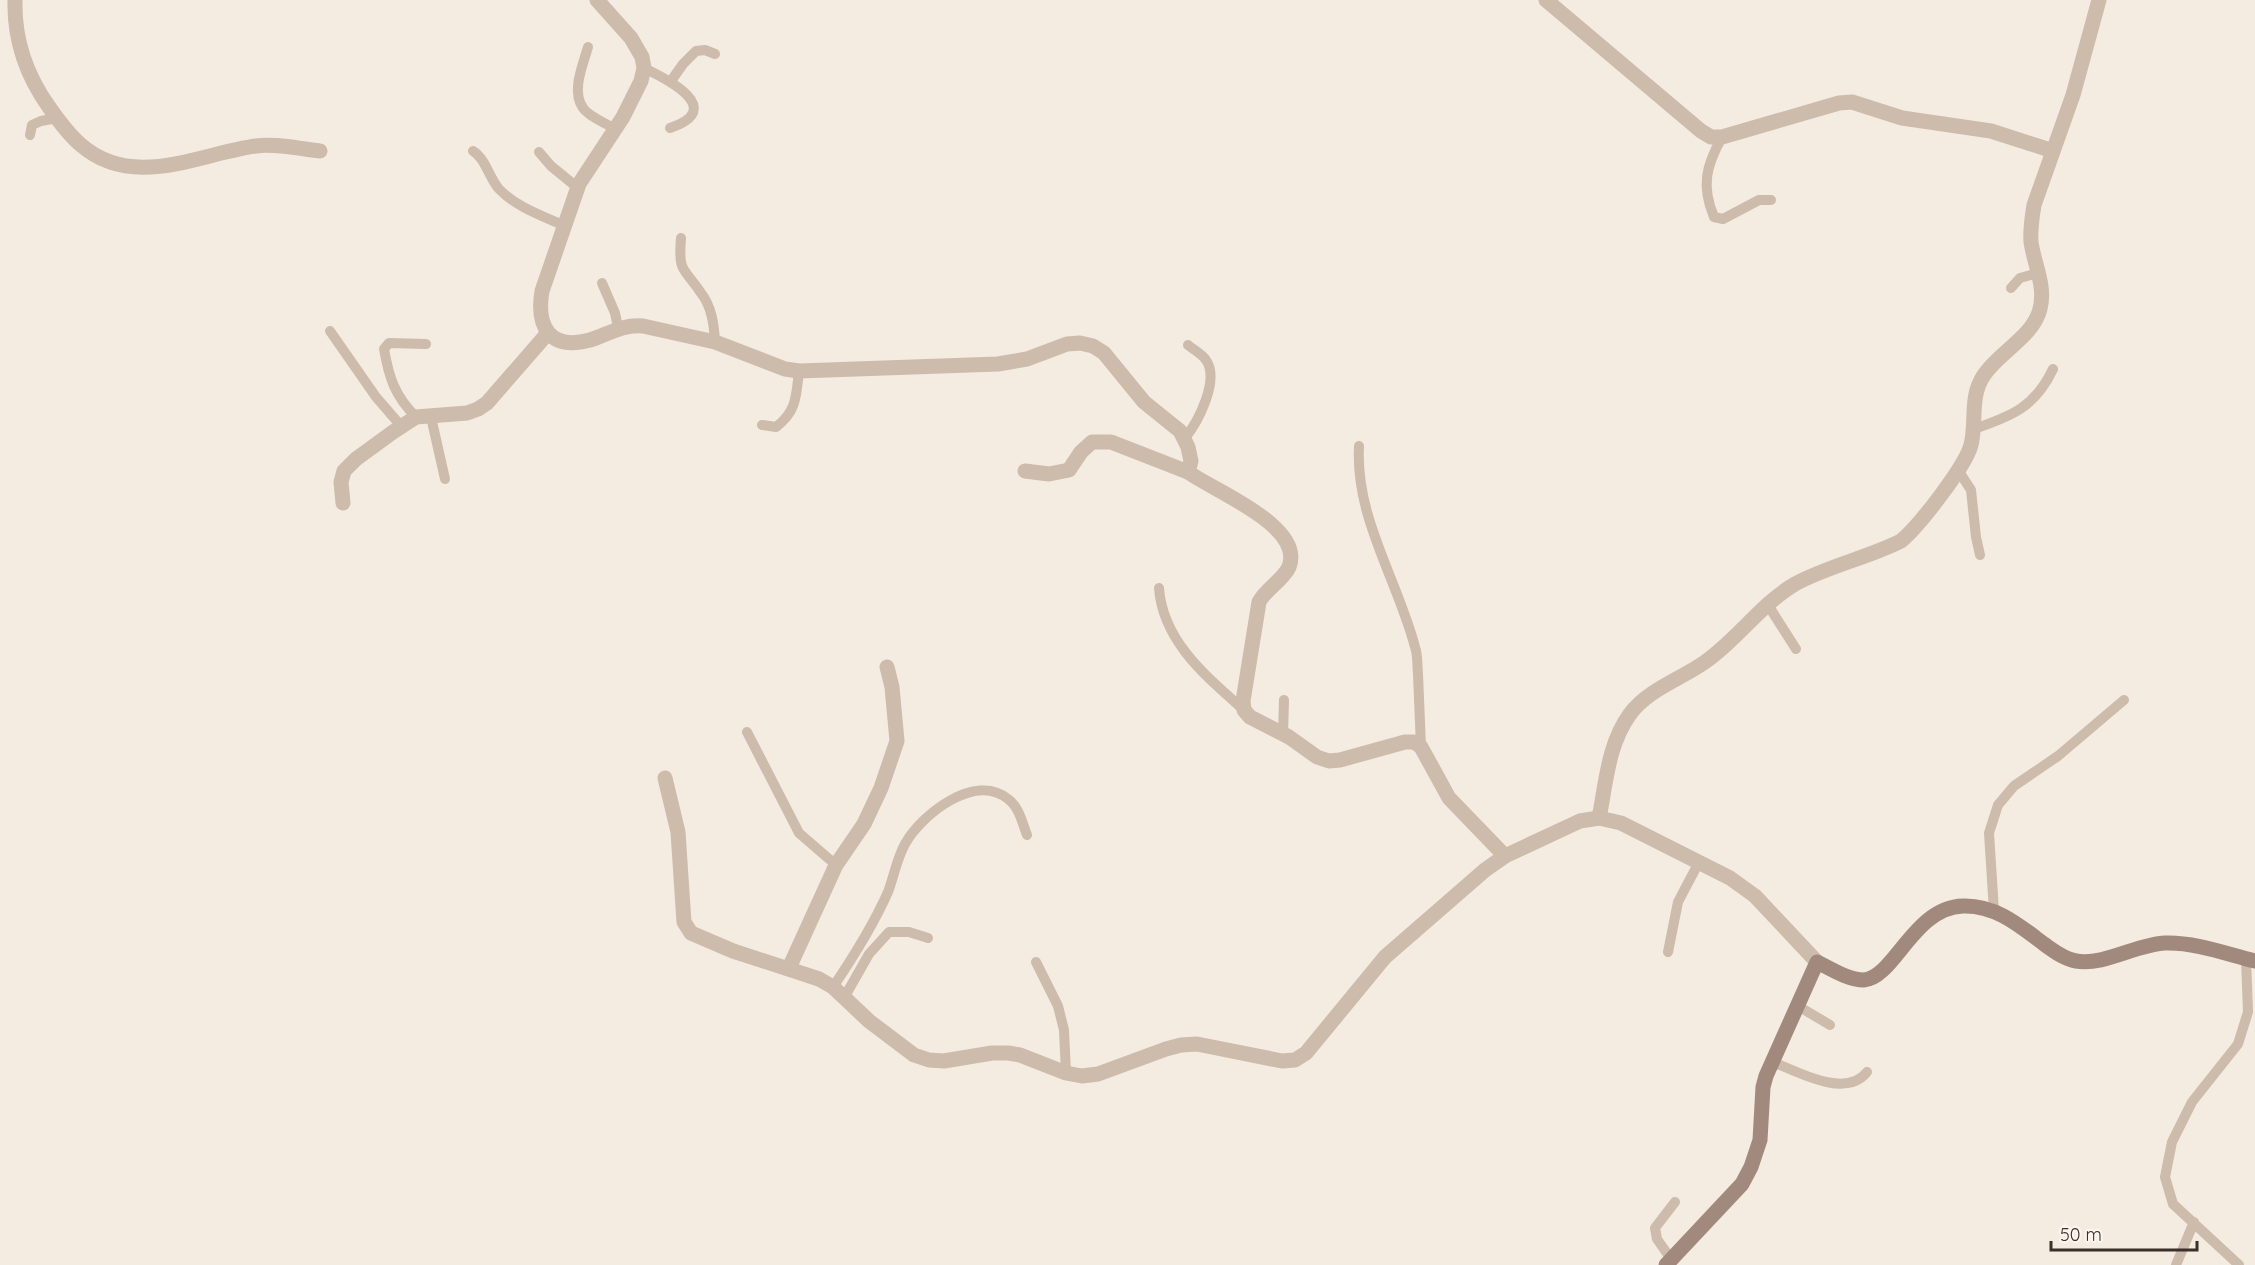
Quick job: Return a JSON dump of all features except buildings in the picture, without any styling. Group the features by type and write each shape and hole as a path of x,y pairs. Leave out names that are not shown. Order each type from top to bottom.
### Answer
{"street":[{"path":"15,0 16,33 22,57 43,98 82,146 106,160 136,168 166,166 257,146 320,151"},
{"path":"597,0 631,38 642,57 644,68 641,81 623,117 583,176 578,188 541,299 542,322 547,334 561,341 576,342 591,339 631,324 715,342 785,369 799,371 998,364 1013,362 1067,344 1080,343 1093,346 1104,353 1144,402 1180,431 1185,438 1191,461 1188,472"},
{"path":"1546,0 1701,131 1710,136 1722,137 1839,103 1852,102 1902,118 1991,131 2053,151"},
{"path":"1599,818 1611,754 1618,732 1631,712 1649,696 1716,654 1768,605 1794,585 1901,541 1913,531 1958,470 1970,447 1974,429 1973,401 1977,385 1985,372 2031,327 2040,310 2042,292 2031,241 2034,205 2073,95 2099,0"},
{"path":"343,503 340,482 344,471 356,459 402,427 423,417 467,413 487,403 547,334"},
{"path":"1024,471 1050,474 1070,470 1092,442 1111,442 1188,472 1252,509 1286,539 1291,548 1291,559 1288,570 1263,594 1259,602 1244,710 1250,717 1283,734 1317,757 1329,761 1405,742 1414,742 1421,747 1449,798 1505,856"},
{"path":"789,968 836,864 864,824 881,788 897,741 892,687 887,667"},
{"path":"665,778 678,832 684,922 691,933 733,951 789,968 833,987 869,1022 914,1055 929,1060 944,1061 992,1053 1008,1053 1020,1055 1066,1073 1082,1076 1098,1074 1181,1044 1197,1044 1282,1061 1295,1060 1306,1053 1399,943 1485,870 1505,856 1580,821 1599,818 1621,823 1730,878 1755,896 1817,962 1851,977 1865,980 1879,973 1925,921 1942,909 1963,906 1994,911 2009,918 2060,955 2076,961 2093,961 2147,945 2166,942 2250,960"},
{"path":"1669,1262 1742,1184 1751,1167 1760,1140 1763,1087 1817,962"}],"lane":[{"path":"588,47 580,76 578,97 584,110 615,129"},
{"path":"671,81 682,64 696,51 705,50 715,54"},
{"path":"644,68 671,81 689,96 693,103 688,119 670,128"},
{"path":"30,135 32,125 57,118"},
{"path":"1722,137 1710,157 1705,190 1714,217 1723,219 1759,200 1771,200"},
{"path":"473,151 479,155 500,189 523,206 565,226"},
{"path":"538,152 578,188"},
{"path":"681,238 680,255 683,272 702,294 714,321 715,342"},
{"path":"2011,288 2020,278 2038,273"},
{"path":"602,283 615,313 618,327"},
{"path":"330,331 376,397 402,427"},
{"path":"426,344 389,343 384,349 395,390 404,404 423,417 446,479"},
{"path":"1185,438 1196,425 1202,412 1211,370 1206,359 1188,345"},
{"path":"1974,429 2008,417 2027,405 2045,386 2053,369"},
{"path":"762,425 776,427 787,419 795,400 799,371"},
{"path":"1359,446 1358,467 1361,492 1378,548 1416,649 1421,747"},
{"path":"1958,470 1971,490 1980,555"},
{"path":"1159,588 1160,604 1172,631 1194,664 1244,710"},
{"path":"1768,605 1796,649"},
{"path":"1283,734 1284,700"},
{"path":"1994,911 1989,833 1998,805 2014,786 2058,756 2124,700"},
{"path":"747,732 799,833 836,864"},
{"path":"833,987 864,941 888,891 905,844 926,816 957,797 976,791 995,792 1007,798 1017,810 1027,835"},
{"path":"1668,952 1678,903 1699,862"},
{"path":"844,998 869,954 889,932 898,930 928,938"},
{"path":"2239,1265 2173,1204 2165,1177 2172,1142 2192,1102 2238,1044 2248,1012 2250,960"},
{"path":"1036,962 1058,1006 1064,1030 1066,1073"},
{"path":"1798,1006 1830,1025"},
{"path":"1773,1062 1833,1084 1845,1085 1862,1078 1867,1072"},
{"path":"1669,1262 1655,1228 1675,1202"},
{"path":"2176,1265 2194,1222"}]}
